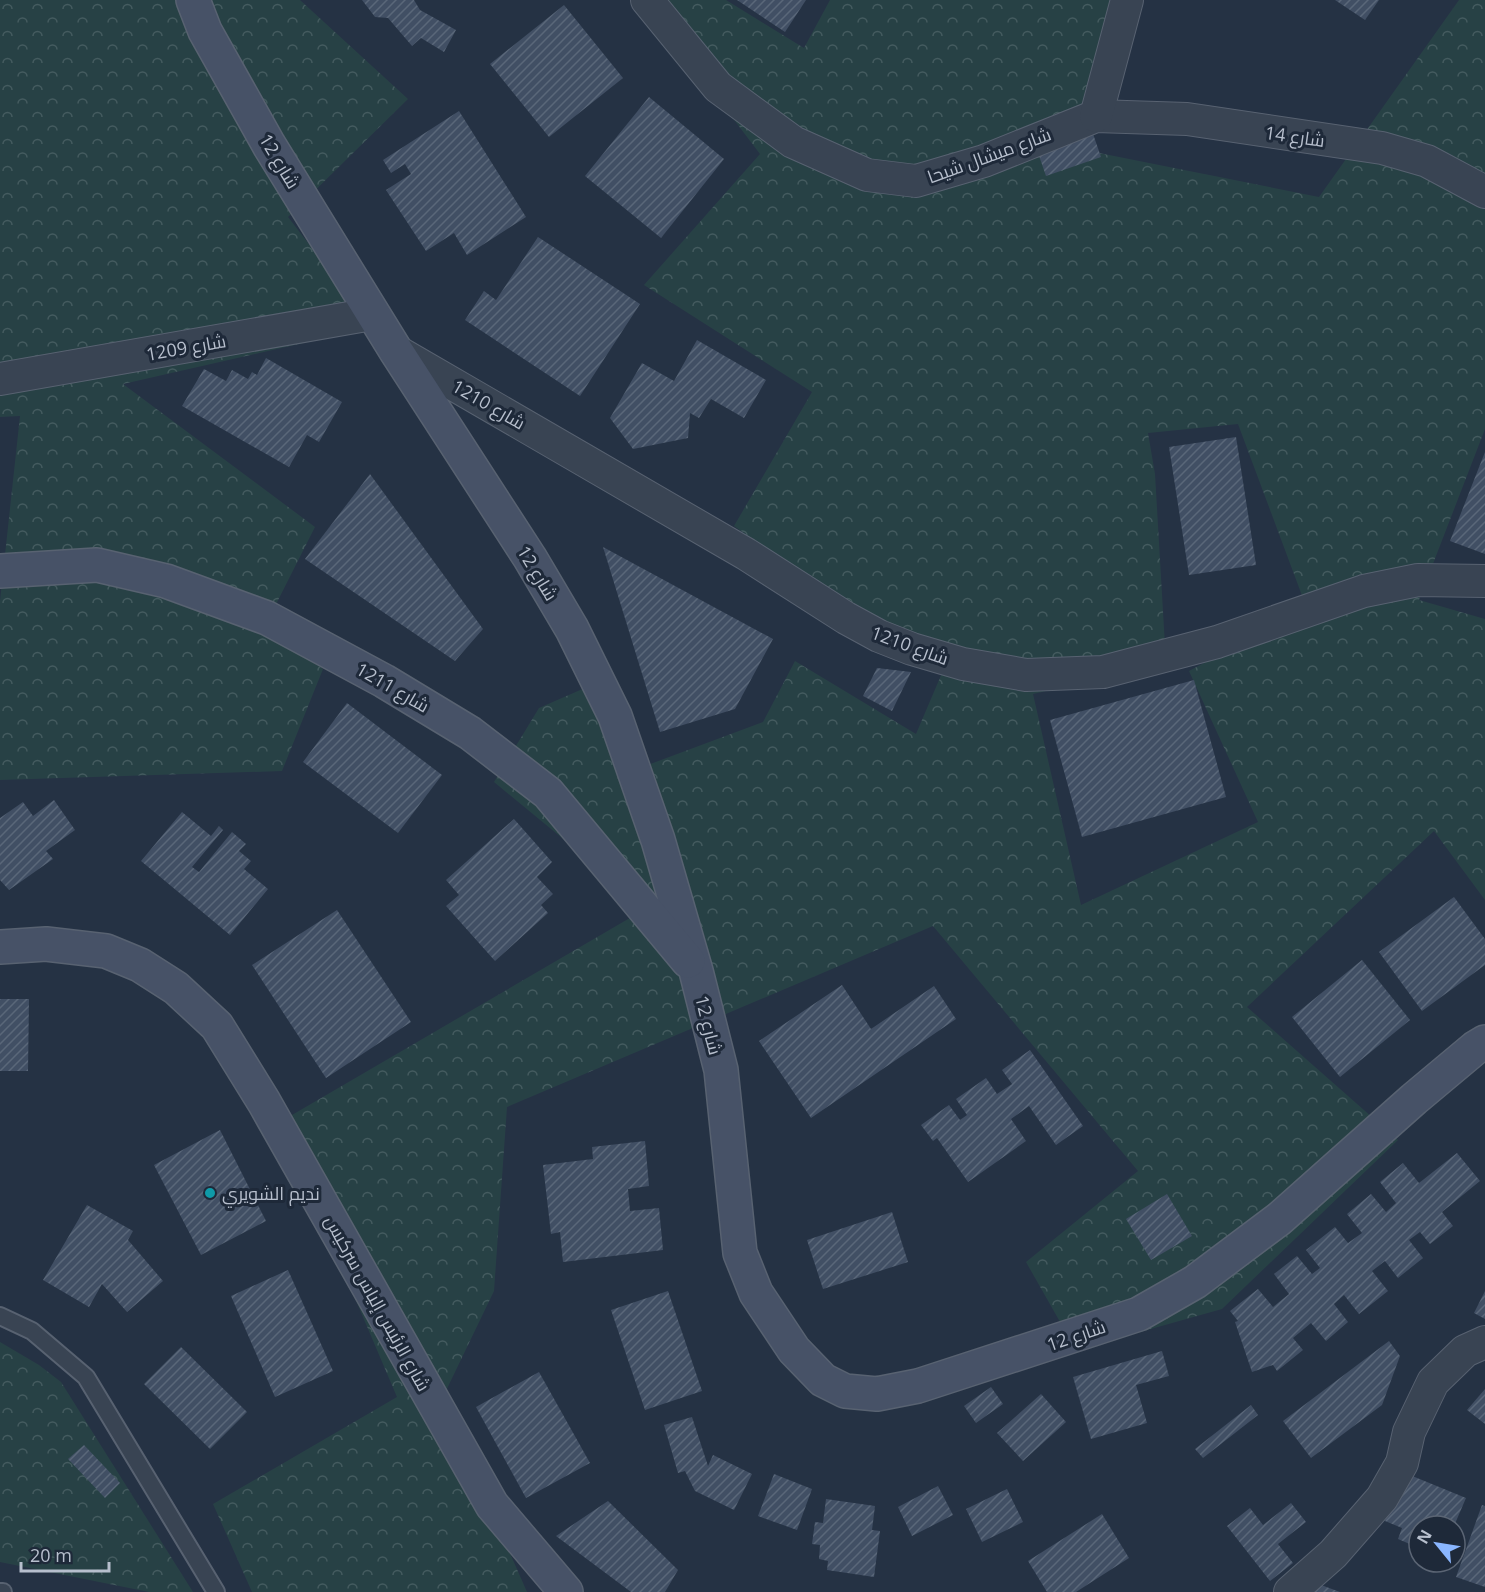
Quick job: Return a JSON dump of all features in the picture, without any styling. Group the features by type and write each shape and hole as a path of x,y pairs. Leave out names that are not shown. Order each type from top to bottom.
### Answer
{"main road":[{"name":"شارع 12","path":"193,0 206,31 269,145 372,314 530,558 572,629 615,716 658,840 696,971 721,1070 740,1253 756,1293 794,1350 823,1380 845,1391 877,1394 918,1386 1139,1314 1195,1282 1279,1219 1414,1099 1474,1048 1485,1042"},
{"name":"شارع 1211","path":"0,571 97,566 166,581 267,618 384,681 470,733 548,793 696,971"},
{"name":"شارع الرئيس إلياس سركيس","path":"0,947 46,944 106,951 140,965 176,988 217,1026 264,1101 492,1505 566,1592"}],"street":[{"name":"شارع ميشال شيحا","path":"647,0 718,87 793,142 867,175 916,182 984,161 1096,116"},
{"path":"1096,116 1127,0"},
{"name":"شارع 14","path":"1096,116 1187,119 1382,148 1427,161 1485,192"},
{"name":"شارع 1209","path":"0,379 372,314"},
{"name":"شارع 1210","path":"396,351 746,554 846,618 879,636 912,649 963,664 1026,675 1103,672 1217,642 1364,591 1418,580 1485,581"},
{"path":"1290,1592 1333,1554 1382,1498 1402,1463 1409,1432 1433,1382 1465,1351 1485,1342"}],"lane":[{"path":"0,1316 32,1331 86,1377 216,1592"}],"green space":[{"path":"0,0 300,0 408,99 288,217 373,327 123,384 315,527 265,626 323,669 282,771 0,780 0,601 20,416 0,417"},
{"path":"643,0 726,0 804,48 830,0 1125,0 1074,148 1319,197 1459,0 1485,0 1485,429 1419,600 1485,619 1485,900 1434,831 1247,1007 1398,1140 1222,1309 1076,1350 1026,1262 1138,1171 933,926 507,1107 494,1291 442,1399 527,1592 252,1592 213,1504 397,1397 280,1122 647,908 494,782 539,708 610,677 645,766 763,722 795,661 916,734 942,673 734,526 812,392 644,285 760,154","holes":["1238,424 1310,617 1228,650 1189,671 1258,822 1081,905 1033,694 1166,663 1155,474 1148,433"]},
{"path":"0,1342 39,1365 61,1382 193,1592 149,1592 0,1562"}],"building":[{"path":"362,0 414,0 420,10 456,30 444,52 421,38 412,46 388,18 375,17"},
{"path":"737,0 806,0 785,32"},
{"path":"1335,0 1379,0 1365,20"},
{"path":"564,5 623,78 549,137 490,64"},
{"path":"649,97 724,159 661,238 585,176"},
{"path":"459,111 526,217 467,255 454,233 426,251 386,190 411,174 405,164 391,173 383,160"},
{"path":"1092,131 1101,157 1046,176 1037,150"},
{"path":"538,237 640,304 580,396 465,320 484,291 496,300"},
{"path":"697,340 766,380 744,418 711,399 699,418 690,413 688,438 633,449 610,418 642,363 674,381"},
{"path":"266,358 342,402 319,442 307,435 289,467 182,406 204,369 226,381 232,370 248,379 252,372 257,375"},
{"path":"1236,437 1256,565 1189,575 1169,447"},
{"path":"1485,452 1485,554 1450,541"},
{"path":"370,474 483,629 455,661 305,559"},
{"path":"603,547 773,639 735,709 660,732"},
{"path":"877,668 911,672 892,711 863,696"},
{"path":"1194,680 1226,797 1082,837 1050,720"},
{"path":"347,703 442,775 398,833 303,762"},
{"path":"54,800 75,830 46,851 53,859 9,890 0,880 0,818 23,802 33,816"},
{"path":"182,812 211,836 219,826 223,830 192,867 199,872 232,832 246,844 239,851 251,861 244,869 268,889 230,935 141,861"},
{"path":"514,819 552,862 537,877 553,894 541,905 548,913 495,961 446,906 459,895 446,880"},
{"path":"1454,897 1485,939 1485,965 1422,1011 1379,952"},
{"path":"337,910 411,1022 326,1078 252,965"},
{"path":"1362,960 1410,1020 1340,1077 1292,1017"},
{"path":"842,985 871,1029 934,986 956,1019 811,1118 759,1041"},
{"path":"0,999 29,999 28,1071 0,1071"},
{"path":"1030,1050 1083,1126 1056,1145 1029,1106 1011,1119 1026,1141 968,1182 937,1138 933,1141 921,1125 949,1105 960,1120 967,1115 956,1099 986,1078 997,1094 1012,1084 1002,1070"},
{"name":"نديم الشويري","path":"220,1130 266,1221 201,1255 154,1165"},
{"path":"645,1141 649,1186 628,1189 630,1211 659,1208 663,1250 563,1262 560,1232 551,1234 543,1165 593,1159 592,1147"},
{"path":"1457,1153 1480,1181 1442,1212 1453,1226 1430,1244 1420,1232 1409,1240 1423,1258 1398,1278 1385,1261 1372,1271 1388,1291 1359,1314 1344,1295 1334,1304 1348,1322 1326,1341 1311,1323 1293,1338 1303,1350 1277,1371 1273,1365 1252,1372 1235,1322 1238,1321 1230,1311 1258,1289 1273,1307 1289,1294 1274,1274 1297,1256 1312,1274 1320,1268 1306,1250 1335,1227 1348,1243 1362,1233 1347,1214 1371,1194 1386,1212 1396,1203 1380,1182 1403,1163 1419,1183"},
{"path":"1167,1194 1192,1236 1151,1260 1126,1219"},
{"path":"87,1205 133,1231 128,1240 163,1281 127,1312 102,1284 89,1307 43,1280"},
{"path":"892,1212 908,1262 823,1289 807,1240"},
{"path":"288,1270 333,1371 275,1397 231,1296"},
{"path":"668,1291 702,1391 645,1410 611,1310"},
{"path":"1485,1291 1485,1319 1474,1313"},
{"path":"1389,1341 1400,1356 1382,1405 1311,1458 1283,1421"},
{"path":"181,1347 247,1412 210,1449 144,1384"},
{"path":"1162,1351 1169,1376 1136,1385 1147,1423 1091,1439 1073,1377"},
{"path":"539,1372 590,1463 526,1498 476,1407"},
{"path":"991,1387 1003,1404 976,1423 964,1406"},
{"path":"1485,1389 1485,1424 1467,1410"},
{"path":"1041,1394 1066,1422 1023,1461 997,1433"},
{"path":"1251,1405 1258,1415 1203,1458 1195,1449"},
{"path":"692,1417 708,1466 713,1455 752,1474 734,1510 695,1491 685,1471 678,1473 664,1425"},
{"path":"84,1445 120,1483 105,1498 68,1459"},
{"path":"1405,1473 1466,1498 1459,1514 1407,1514 1407,1543 1398,1539 1402,1528 1385,1521"},
{"path":"774,1474 812,1489 797,1530 758,1516"},
{"path":"938,1486 953,1515 912,1536 898,1507"},
{"path":"1007,1489 1023,1522 982,1542 966,1509"},
{"path":"826,1499 875,1506 872,1530 880,1531 874,1577 827,1570 828,1561 819,1559 820,1545 812,1544 815,1522 823,1523"},
{"path":"608,1501 678,1570 665,1592 631,1592 556,1536"},
{"path":"1291,1503 1306,1522 1278,1544 1293,1563 1270,1581 1227,1526 1250,1508 1263,1525"},
{"path":"1482,1505 1485,1506 1485,1587 1456,1577 1457,1574 1467,1574 1467,1547"},
{"path":"1102,1514 1129,1558 1076,1592 1047,1592 1028,1561"},
{"path":"1313,1582 1340,1592 1309,1592"}],"place":[{"name":"نديم الشويري","path":"210,1193"}]}
